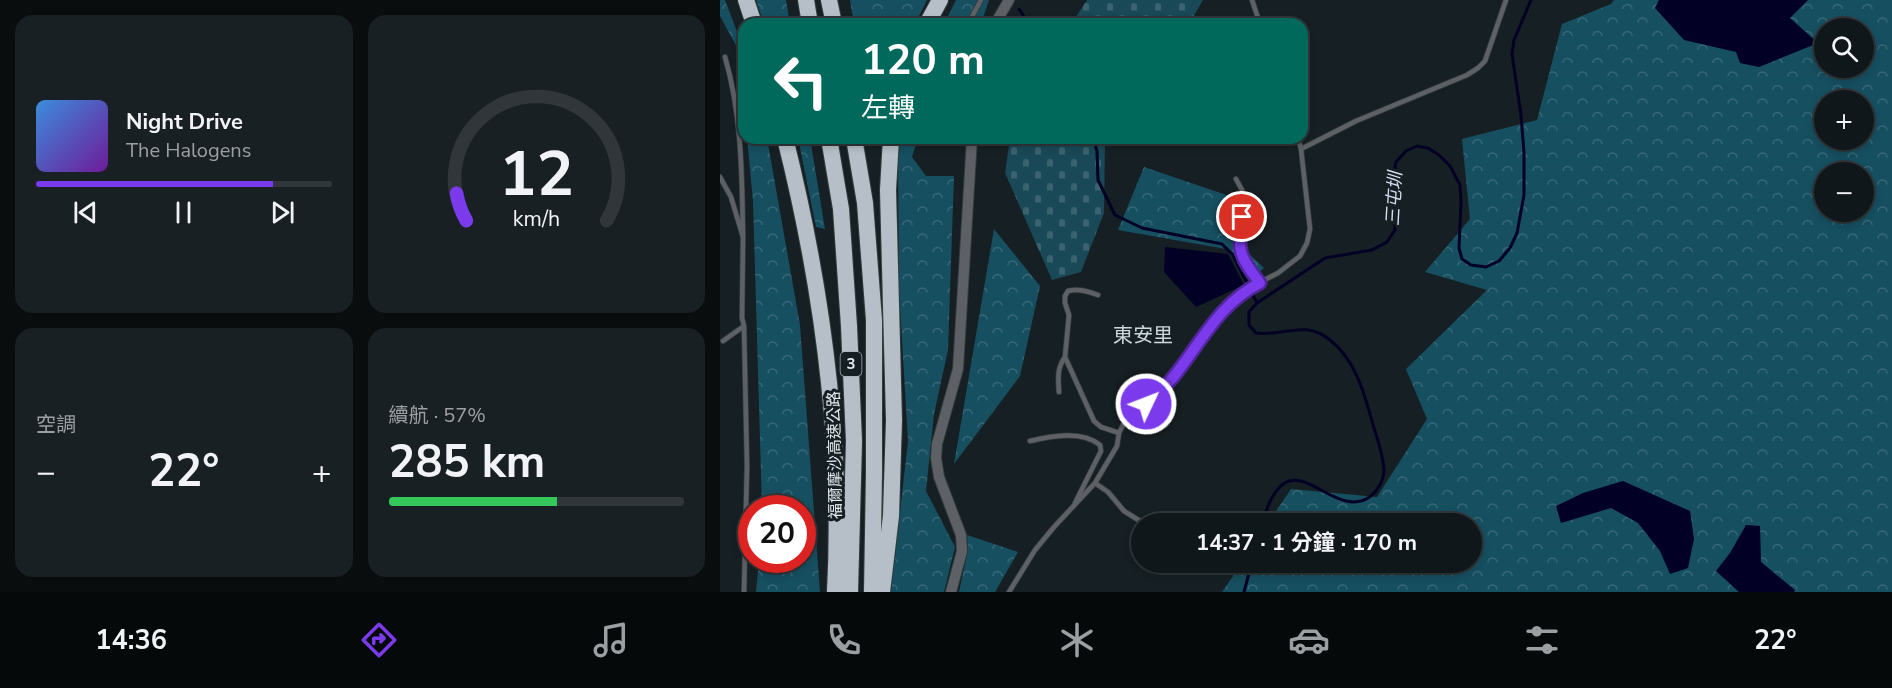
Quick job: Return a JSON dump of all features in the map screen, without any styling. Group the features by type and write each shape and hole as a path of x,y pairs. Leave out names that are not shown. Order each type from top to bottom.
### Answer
{"highway":[{"path":"746,0 752,18"},
{"path":"806,0 809,18"},
{"path":"829,0 833,18"},
{"path":"930,18 940,0"},
{"path":"787,144 815,285 825,356 833,444 835,592"},
{"name":"福爾摩沙高速公路","path":"830,144 841,209 854,441 850,592"},
{"name":"3","path":"855,144 865,203 874,320 872,592"},
{"path":"882,592 891,516 894,420 888,190 891,144"}],"street":[{"path":"998,18 1009,0"},
{"path":"951,592 962,551 961,535 939,477 936,458 937,444 958,369 972,144"}],"lane":[{"path":"971,18 981,0"},
{"path":"1252,0 1258,18"},
{"path":"1301,149 1356,121 1467,75 1478,68 1485,61 1506,0"},
{"path":"725,57 732,81 738,130"},
{"path":"740,144 742,162 742,318 747,466 744,592"},
{"path":"1010,592 1035,550 1095,483 1117,446 1119,433 1124,423 1158,394 1175,375 1208,327 1244,291 1278,273 1300,256 1307,243 1310,229 1300,144"},
{"path":"720,177 731,196 743,237"},
{"path":"1236,179 1242,190 1243,202 1239,243 1242,257 1260,283"},
{"path":"1059,392 1058,372 1065,357 1069,315 1065,296 1068,291 1074,289 1098,295"},
{"path":"723,341 744,326"},
{"path":"1065,357 1094,421 1101,427 1119,433"},
{"path":"1030,441 1050,436 1074,436 1094,440 1100,445 1101,451 1073,508"},
{"path":"1095,483 1108,492 1131,516"}],"green space":[{"path":"720,0 725,0 738,34 738,49 720,16"},
{"path":"756,0 786,0 789,18 762,18"},
{"path":"850,0 927,0 918,18 853,18"},
{"path":"956,0 989,0 983,18 947,18"},
{"path":"1087,0 1203,0 1193,18 1075,18"},
{"path":"1614,0 1892,0 1892,592 1222,592 1235,573 1482,573 1482,513 1275,513 1291,489 1377,497 1427,419 1406,369 1487,290 1425,272 1470,219 1462,139 1537,120 1562,24 1611,4"},
{"path":"748,144 768,144 800,325 813,495 762,495 753,201"},
{"path":"799,144 811,144 825,229 816,227"},
{"path":"900,144 916,144 912,157 926,176 954,176 948,350 934,414 926,491 955,547 944,592 891,592 908,441 899,289"},
{"path":"1009,144 1105,144 1104,213 1081,272 1052,280 1005,173"},
{"path":"1144,167 1253,204 1241,246 1264,268 1250,280 1226,249 1118,230"},
{"path":"994,229 1040,286 1020,376 954,464"},
{"path":"967,535 1018,552 995,592 959,592 968,550"},
{"path":"816,539 820,592 756,592 758,573 816,573"}],"shaded area":[{"path":"1659,0 1808,0 1790,18 1814,39 1814,45 1759,67 1740,63 1736,52 1684,40 1655,8"},
{"path":"1165,247 1228,254 1244,285 1196,307 1164,272"},
{"path":"1623,481 1690,511 1694,539 1688,568 1670,574 1660,551 1638,523 1611,508 1561,523 1556,506 1583,493"},
{"path":"1746,525 1760,526 1761,562 1795,590 1794,592 1739,592 1716,571 1730,553"}],"waterway":[{"name":"三屯圳","path":"1266,513 1273,496 1285,483 1298,480 1340,499 1356,502 1371,496 1376,491 1383,479 1384,467 1359,380 1347,358 1330,340 1311,331 1256,333 1249,325 1249,312 1257,303 1325,258 1372,250 1387,242 1395,230 1393,179 1396,162 1406,151 1417,146 1428,148 1439,155 1450,166 1460,185 1459,248 1462,259 1471,265 1486,267 1499,261 1510,248 1517,233 1524,195 1521,115 1512,54 1514,40 1531,0"},
{"path":"1019,9 1025,18"},
{"path":"1095,144 1098,180 1115,215 1142,228 1222,244 1233,255 1257,303"},
{"name":"三屯圳","path":"1244,592 1249,573"}],"district":[{"name":"東安里","path":"1143,335"}],"route":[{"path":"1146,404 1175,375 1208,327 1244,291 1260,283 1242,257 1239,243 1242,217"}]}
